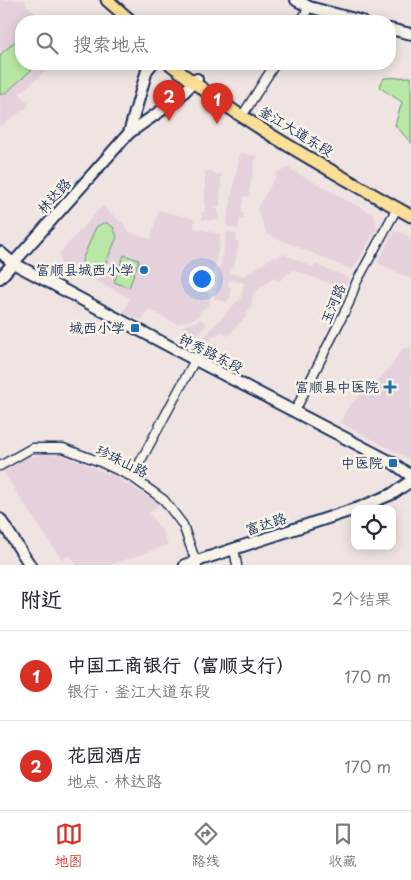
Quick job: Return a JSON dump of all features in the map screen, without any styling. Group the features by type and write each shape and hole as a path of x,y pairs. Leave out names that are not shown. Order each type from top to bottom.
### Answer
{"main road":[{"path":"100,0 116,15"},
{"path":"107,0 124,15"},
{"path":"296,0 309,7 339,15"},
{"path":"396,30 411,34"},
{"path":"129,133 147,70"},
{"name":"釜江大道东段","path":"179,70 291,148 411,216"},
{"name":"釜江大道东段","path":"185,70 195,81"},
{"path":"129,133 175,101 195,81"},
{"name":"釜江大道东段","path":"243,114 411,210"},
{"name":"林达路","path":"0,278 129,133"},
{"name":"钟秀路东段","path":"0,252 13,263 393,463 411,476"},
{"name":"富达路","path":"366,505 392,494 411,481"},
{"name":"富达路","path":"185,565 196,563 351,511"},
{"path":"0,519 30,565"}],"street":[{"path":"304,15 309,7"},
{"path":"243,114 271,70"},
{"name":"玉河路","path":"295,411 349,303 356,283 397,208"},
{"path":"132,477 195,360"},
{"name":"珍珠山路","path":"0,466 32,448 63,448 98,461 132,477 164,500 183,526 196,563"},
{"path":"234,549 237,565"}],"shaded area":[{"path":"0,0 26,0 25,3 36,15 15,15 15,70 47,70 19,94 29,104 27,107 0,127"},
{"path":"240,153 258,156 257,160 255,160 248,197 244,196 241,212 244,213 243,219 240,219 238,229 226,226"},
{"path":"288,168 374,215 377,227 392,235 398,231 411,238 411,279 378,263 390,238 376,230 352,270 267,234 257,209 278,172"},
{"path":"205,171 221,174 220,206 213,206 213,209 218,209 218,220 202,220 202,212 205,212"},
{"name":"富顺县城西小学","path":"102,206 133,234 151,239 158,210 195,219 194,228 221,234 213,277 203,286 211,298 209,305 200,311 198,317 177,324 148,309 142,320 123,313 130,298 60,263 59,254"},
{"path":"227,232 237,234 236,241 239,242 234,268 231,268 230,273 245,276 274,256 276,258 283,254 313,267 315,264 349,278 344,289 293,270 279,281 274,278 253,293 251,308 247,315 228,336 221,331 207,343 201,340 238,300 240,301 244,283 229,280 228,286 231,286 229,294 231,294 231,299 228,298 228,302 214,299"},
{"path":"201,319 207,324 194,338 181,332 184,326"},
{"name":"富顺县中医院","path":"411,347 411,460 340,422 348,407 391,367 402,349"},
{"path":"43,454 64,455 116,477 160,504 149,513 162,530 168,545 111,565 76,565 69,555 62,560 3,472 25,458"}],"green space":[{"path":"15,41 15,70 31,70 7,92 0,95 0,55"},
{"path":"411,77 411,143 395,125 402,102 379,87 384,78"},
{"path":"103,223 113,227 117,237 103,269 93,274 87,271 82,260 96,227"},
{"path":"124,255 139,260 129,288 114,282"}],"place":[{"name":"花园酒店","path":"169,121"},
{"name":"中国工商银行（富顺支行）","path":"217,124"},
{"name":"富顺县城西小学","path":"144,270"},
{"name":"城西小学","path":"135,328"},
{"name":"富顺县中医院","path":"390,387"},
{"name":"中医院","path":"393,463"}]}
